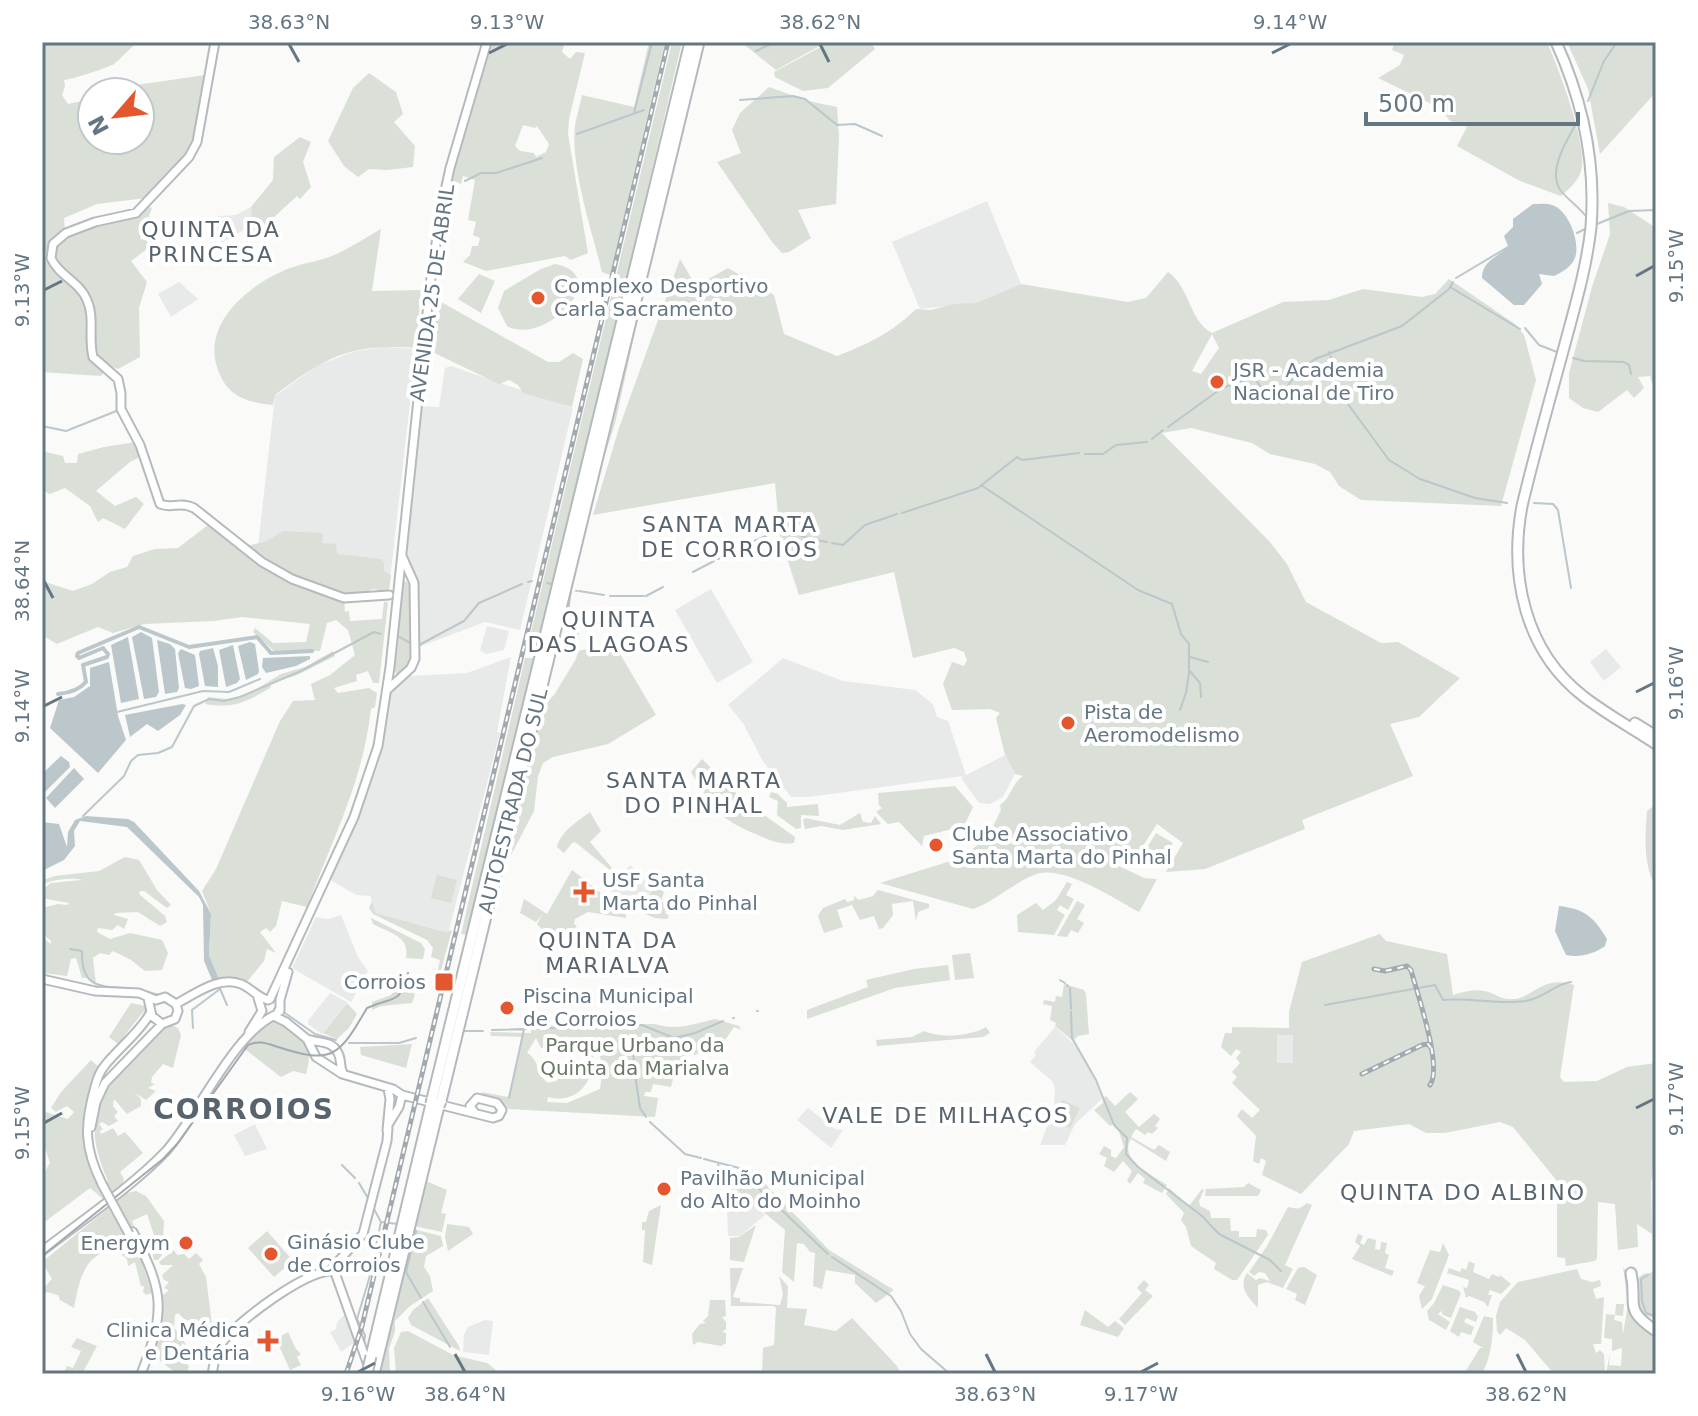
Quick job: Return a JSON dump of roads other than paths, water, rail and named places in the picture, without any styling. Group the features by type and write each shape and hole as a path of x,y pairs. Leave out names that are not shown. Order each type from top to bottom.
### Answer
{"highway":[{"name":"AUTOESTRADA DO SUL","path":"372,1369 690,42"},
{"path":"1559,42 1577,78 1592,141 1597,188 1595,242 1583,301 1527,506 1521,549 1523,576 1538,628 1562,668 1588,692 1656,736"},
{"path":"1559,42 1584,124 1591,179 1591,228 1578,296 1522,506 1516,542 1517,577 1527,616 1541,646 1557,669 1584,697 1656,744"},
{"name":"AUTOESTRADA DO SUL","path":"545,654 701,44"},
{"path":"671,157 683,133"},
{"path":"1656,1321 1645,1319 1636,1309 1634,1273 1634,1311 1640,1320 1656,1331"}],"main road":[{"path":"215,42 197,142 189,157 136,213 95,222 66,233 53,244 51,258 56,268 79,288 88,302 93,357 118,379 121,409 140,445 160,504 182,504 194,508 262,562 292,579 340,597 389,595 406,578 414,583"},
{"name":"AVENIDA 25 DE ABRIL","path":"42,1251 166,1151 247,1036 319,892 369,778 390,667 430,285 441,209 487,42"},
{"name":"AVENIDA 25 DE ABRIL","path":"386,692 411,668 415,659 414,583 404,564 402,550"},
{"path":"389,595 396,602"},
{"path":"390,667 393,674 401,676"},
{"name":"AVENIDA 25 DE ABRIL","path":"247,1036 280,1007 285,978 319,892"},
{"path":"42,979 95,991 139,993 152,999 169,998 176,1004 178,1011 175,1019 162,1024 105,1083 96,1102 91,1129 94,1154 104,1183"},
{"path":"176,1004 217,983 241,984 266,1003 277,1001 286,1022"},
{"path":"152,999 151,1010 155,1020 162,1024"},
{"path":"266,1003 265,1014 286,1022 307,1039 316,1057 345,1075 396,1096 413,1097 495,1118 502,1110 497,1103 479,1098 462,1109"},
{"path":"138,1374 153,1332 155,1299 149,1273 131,1233 93,1164 87,1135 88,1111 104,1066 151,1010"},
{"path":"307,1039 327,1043 335,1049 345,1075"},
{"path":"312,1049 317,1041"},
{"path":"328,1064 334,1065 339,1061"},
{"path":"212,1374 222,1342 275,1296 330,1269 363,1234 396,1096"},
{"path":"471,1104 475,1113"},
{"path":"330,1269 372,1369"}],"waterway":[{"path":"634,113 652,42"},
{"path":"756,51 775,42"},
{"path":"1588,101 1604,61 1617,42"},
{"path":"740,100 793,96 805,99 837,125 855,124 882,136"},
{"path":"577,134 644,110"},
{"path":"1578,120 1560,155 1556,174 1561,191 1588,219"},
{"path":"465,181 481,173 496,173 542,158"},
{"path":"1597,224 1629,211 1656,210"},
{"path":"1577,233 1587,228"},
{"path":"1456,278 1508,247"},
{"path":"1251,378 1264,392 1286,389 1297,372 1315,359 1402,326 1449,289 1453,282"},
{"path":"1450,287 1520,329"},
{"path":"1525,328 1539,345 1557,352"},
{"path":"1329,352 1345,400 1389,460 1420,479 1475,498 1507,503"},
{"path":"1573,358 1624,362 1629,365 1631,374"},
{"path":"1168,427 1222,388 1248,379"},
{"path":"42,426 66,431 119,410"},
{"path":"1152,439 1163,430"},
{"path":"1085,454 1103,454 1116,445 1147,442"},
{"path":"902,513 978,488 1017,457 1022,460 1079,453"},
{"path":"981,485 1138,590 1172,604 1181,634 1189,644 1189,673 1180,710"},
{"path":"1534,503 1553,504 1558,510 1571,588"},
{"path":"832,543 843,545 865,525 897,514"},
{"path":"741,547 781,529 808,538"},
{"path":"815,540 827,542"},
{"path":"718,559 737,549"},
{"path":"693,572 714,561"},
{"path":"528,582 532,581"},
{"path":"547,583 551,584"},
{"path":"419,645 464,621 479,603 522,584"},
{"path":"646,596 663,587"},
{"path":"567,619 571,589"},
{"path":"579,591 604,595"},
{"path":"610,596 644,596"},
{"path":"571,622 577,629 578,639"},
{"path":"58,694 74,691 83,685 86,682 83,665 108,654 103,648 79,658 78,653 139,627 189,647 257,637 271,653 312,651"},
{"path":"83,816 124,776 131,761 138,755 158,753 172,747 194,706 209,699 224,701 240,697 301,671 374,632 381,634"},
{"path":"398,636 410,643"},
{"path":"1190,657 1208,662"},
{"path":"1189,670 1200,683 1201,697"},
{"path":"117,712 203,691 229,692 260,679"},
{"path":"70,949 82,951 86,974 97,984 162,995"},
{"path":"1060,980 1065,983"},
{"path":"1325,1005 1435,985 1443,1000 1515,1002 1531,1000 1571,982"},
{"path":"218,984 227,1005"},
{"path":"1070,988 1071,1009"},
{"path":"193,1028 192,1010 220,989"},
{"path":"1071,1012 1072,1038 1096,1080 1114,1125 1127,1138 1126,1154 1138,1167 1202,1216 1219,1234 1270,1260 1281,1271"},
{"path":"285,1013 315,1034 336,1040"},
{"path":"492,1030 642,1025 674,1038 723,1021"},
{"path":"509,1098 524,1029"},
{"path":"463,1031 483,1031"},
{"path":"349,1043 399,1043 416,1038"},
{"path":"633,1051 634,1065"},
{"path":"634,1068 640,1108 646,1117"},
{"path":"650,1122 685,1154 701,1158"},
{"path":"704,1159 739,1168 766,1196"},
{"path":"718,1164 722,1185"},
{"path":"342,1165 355,1178"},
{"path":"359,1183 369,1200"},
{"path":"769,1198 828,1254"},
{"path":"364,1344 365,1335 357,1319 381,1222 374,1209"},
{"path":"381,1222 398,1224"},
{"path":"414,1229 406,1272 421,1298"},
{"path":"832,1257 891,1296 921,1349 950,1374"},
{"path":"1648,1275 1641,1279 1642,1301 1646,1313 1656,1316"},
{"path":"423,1302 450,1347"},
{"path":"456,1357 467,1374"}],"tram line":[{"path":"42,1256 163,1159 248,1045 263,1043 311,1055 333,1052 349,1037 367,1008 398,996 408,973"}],"railway":[{"path":"346,1374 362,1326 668,42"},
{"path":"1374,969 1385,971 1407,966 1411,970 1431,1047 1433,1076 1430,1085"},
{"path":"1362,1074 1422,1045 1428,1044 1431,1048"}],"place":[{"name":"Complexo Desportivo Carla Sacramento","path":"538,298"},
{"name":"JSR - Academia Nacional de Tiro","path":"1217,382"},
{"name":"Pista de Aeromodelismo","path":"1068,723"},
{"name":"Clube Associativo Santa Marta do Pinhal","path":"936,845"},
{"name":"USF Santa Marta do Pinhal","path":"584,892"},
{"name":"Corroios","path":"444,982"},
{"name":"Piscina Municipal de Corroios","path":"507,1008"},
{"name":"Pavilhão Municipal do Alto do Moinho","path":"664,1189"},
{"name":"Energym","path":"186,1243"},
{"name":"Ginásio Clube de Corroios","path":"271,1254"},
{"name":"Clinica Médica e Dentária","path":"268,1341"}],"district":[{"name":"QUINTA DA PRINCESA","path":"211,242"},
{"name":"SANTA MARTA DE CORROIOS","path":"730,536"},
{"name":"QUINTA DAS LAGOAS","path":"609,632"},
{"name":"SANTA MARTA DO PINHAL","path":"694,792"},
{"name":"QUINTA DA MARIALVA","path":"608,952"},
{"name":"CORROIOS","path":"244,1109"},
{"name":"VALE DE MILHAÇOS","path":"946,1115"},
{"name":"QUINTA DO ALBINO","path":"1463,1192"}],"park label":[{"name":"Parque Urbano da Quinta da Marialva","path":"635,1056"}]}
